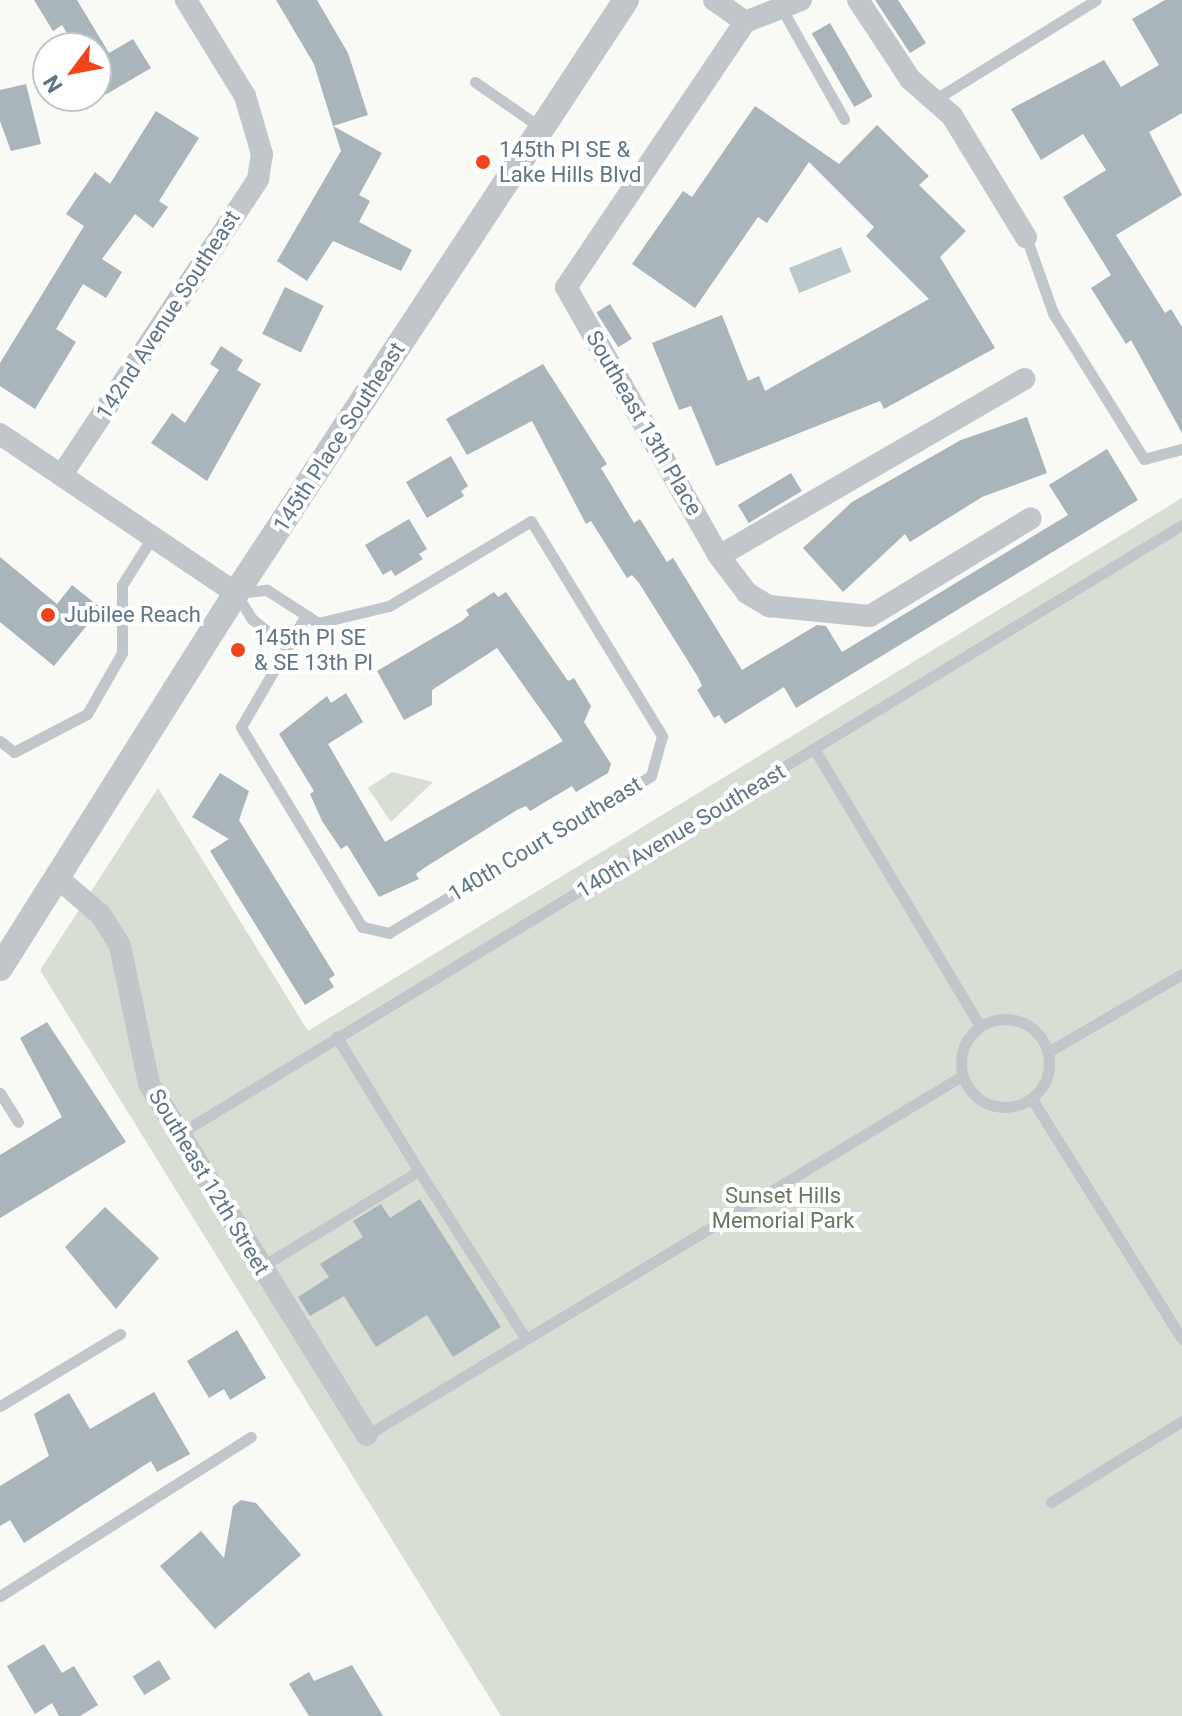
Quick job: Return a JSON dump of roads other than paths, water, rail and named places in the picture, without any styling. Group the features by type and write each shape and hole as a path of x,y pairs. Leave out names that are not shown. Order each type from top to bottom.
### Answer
{"street":[{"name":"142nd Avenue Southeast","path":"63,473 258,179 262,154 245,96 186,0"},
{"name":"145th Place Southeast","path":"60,880 236,593 626,0"},
{"path":"714,0 745,22 792,6"},
{"path":"858,0 910,79 952,116 1026,237"},
{"name":"Southeast 13th Place","path":"745,22 566,287 719,556 747,593 769,606 870,616 1031,518"},
{"path":"719,556 1024,379"},
{"path":"0,434 63,473 236,593"},
{"path":"0,968 60,880"},
{"name":"Southeast 12th Street","path":"60,880 101,915 120,946 145,1072 178,1134 367,1435"}],"lane":[{"path":"933,100 1096,0"},
{"path":"792,6 844,119"},
{"path":"475,82 540,127"},
{"path":"1026,237 1053,313 1144,459 1182,449"},
{"name":"140th Court Southeast","path":"236,593 267,590 306,615 318,623 389,606 531,521 662,736 651,776 389,933 362,927 241,727 285,645 306,615"},
{"name":"140th Avenue Southeast","path":"178,1134 336,1036 816,752 1182,525"},
{"path":"0,741 14,752 87,714 122,653 122,585 153,536"},
{"path":"236,593 252,619 285,645"},
{"path":"816,752 980,1026"},
{"path":"1048,1052 1182,974"},
{"path":"1020,1021 1048,1052 1047,1078 1032,1099 991,1106 978,1100 962,1076 962,1048 980,1026 1020,1021"},
{"path":"336,1036 526,1339"},
{"path":"367,1435 962,1076"},
{"path":"0,1093 18,1122"},
{"path":"1032,1099 1182,1339"},
{"path":"261,1267 419,1171"},
{"path":"0,1406 120,1334"},
{"path":"1051,1502 1182,1421"},
{"path":"0,1596 251,1437"}],"place":[{"name":"145th Pl SE & Lake Hills Blvd","path":"483,162"},
{"name":"Jubilee Reach","path":"48,615"},
{"name":"145th Pl SE & SE 13th Pl","path":"238,650"}],"park label":[{"name":"Sunset Hills Memorial Park","path":"783,1208"}]}
